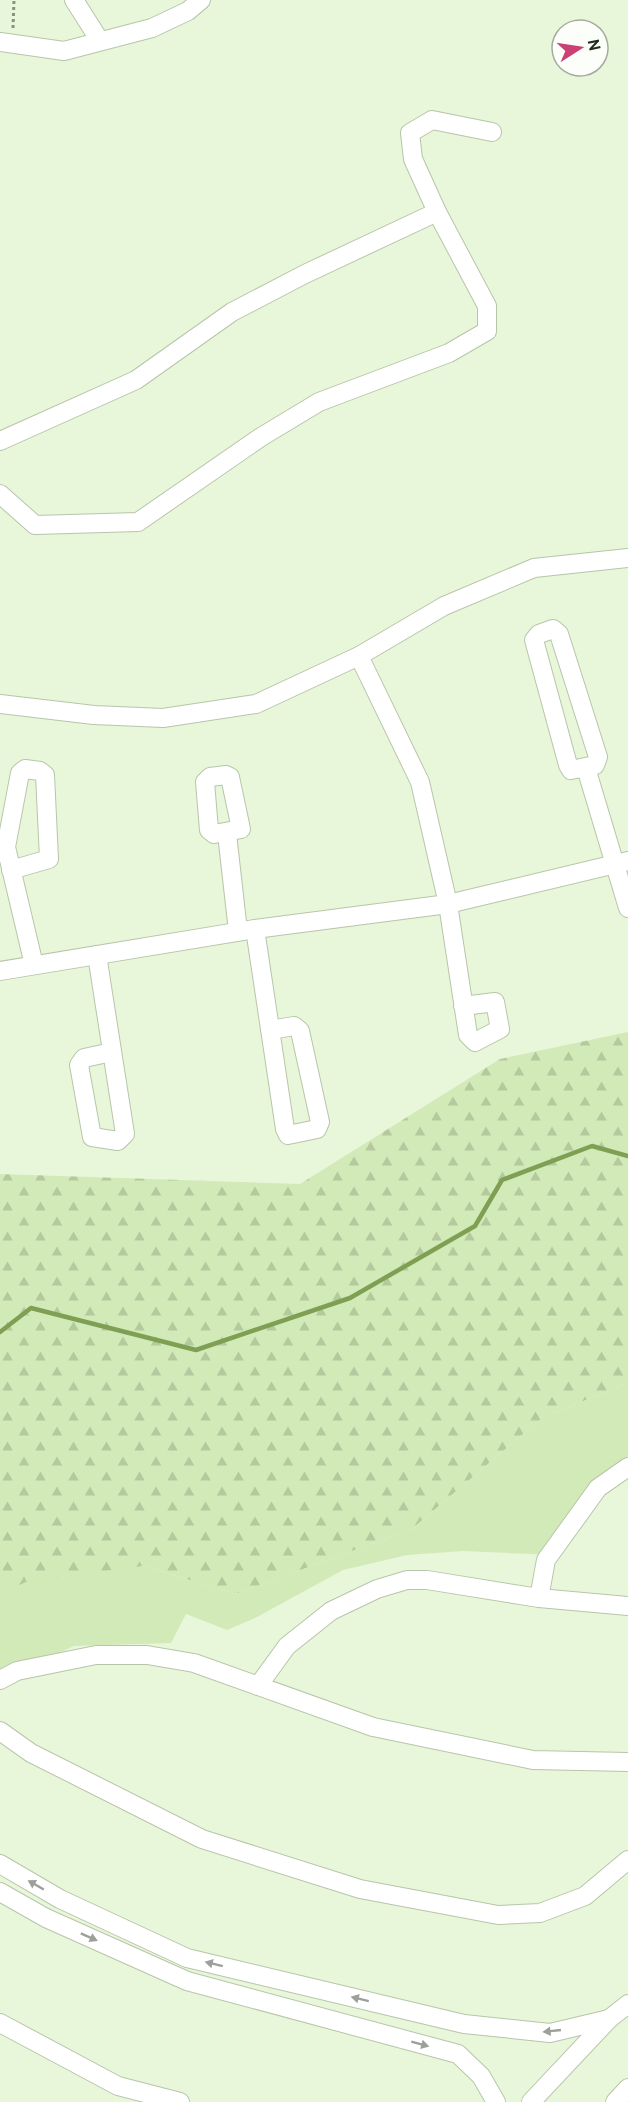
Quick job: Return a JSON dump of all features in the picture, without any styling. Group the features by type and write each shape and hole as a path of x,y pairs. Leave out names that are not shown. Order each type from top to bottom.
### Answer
{"street":[{"path":"74,0 100,41"},
{"path":"6,42 64,51 152,28 188,11 201,0"},
{"path":"0,494 35,525 138,522 261,437 319,402 449,353 487,331 487,306 436,212 413,159 410,133 432,120 492,132"},
{"path":"0,441 136,380 232,312 436,212"},
{"path":"0,704 94,715 163,718 256,704 359,656 444,606 534,568 628,558"},
{"path":"552,629 559,634 598,757 595,765 586,768 571,770 568,765 534,640 538,634 552,629"},
{"path":"359,656 420,782 448,904 463,1005"},
{"path":"586,768 622,863 628,908"},
{"path":"11,870 49,859 45,775 40,771 25,769 20,773 6,847 11,870 34,965"},
{"path":"227,834 270,1030 285,1129 288,1135 317,1129 320,1122 300,1031 294,1026 270,1030"},
{"path":"0,971 247,930 448,904 622,863"},
{"path":"97,955 112,1052 124,1134 118,1141 92,1137 79,1065 84,1058 112,1052"},
{"path":"539,1598 546,1560 598,1488 628,1467"},
{"path":"258,1686 287,1646 331,1611 377,1589 407,1580 427,1580 539,1598 628,1606"},
{"path":"0,1680 17,1671 96,1654 147,1655 194,1663 373,1727 522,1758 628,1762"},
{"path":"0,1731 31,1753 202,1839 360,1889 498,1915 540,1913 585,1896 628,1860"},
{"path":"0,1864 60,1899 187,1958 464,2024 550,2033 609,2019"},
{"path":"0,1892 46,1918 187,1981 458,2055 481,2076 496,2102"},
{"path":"243,1996 252,1973"},
{"path":"531,2102 609,2019 628,2004"},
{"path":"0,2023 118,2086 180,2102"},
{"path":"458,2055 464,2024"},
{"path":"615,2102 628,2088"}],"path":[{"path":"6,42 14,0"}],"green space":[{"path":"628,1032 628,1383 542,1418 412,1529 236,1594 143,1566 0,1594 0,1174 300,1184 500,1059"},
{"path":"628,1383 628,1472 597,1486 554,1555 463,1551 407,1555 343,1570 255,1618 227,1630 186,1614 171,1643 74,1646 0,1680 0,1594 28,1581 143,1566 236,1594 412,1529 542,1418"}],"waterway":[{"path":"0,1332 31,1308 196,1350 350,1298 475,1226 502,1180 592,1146 628,1156"}]}
